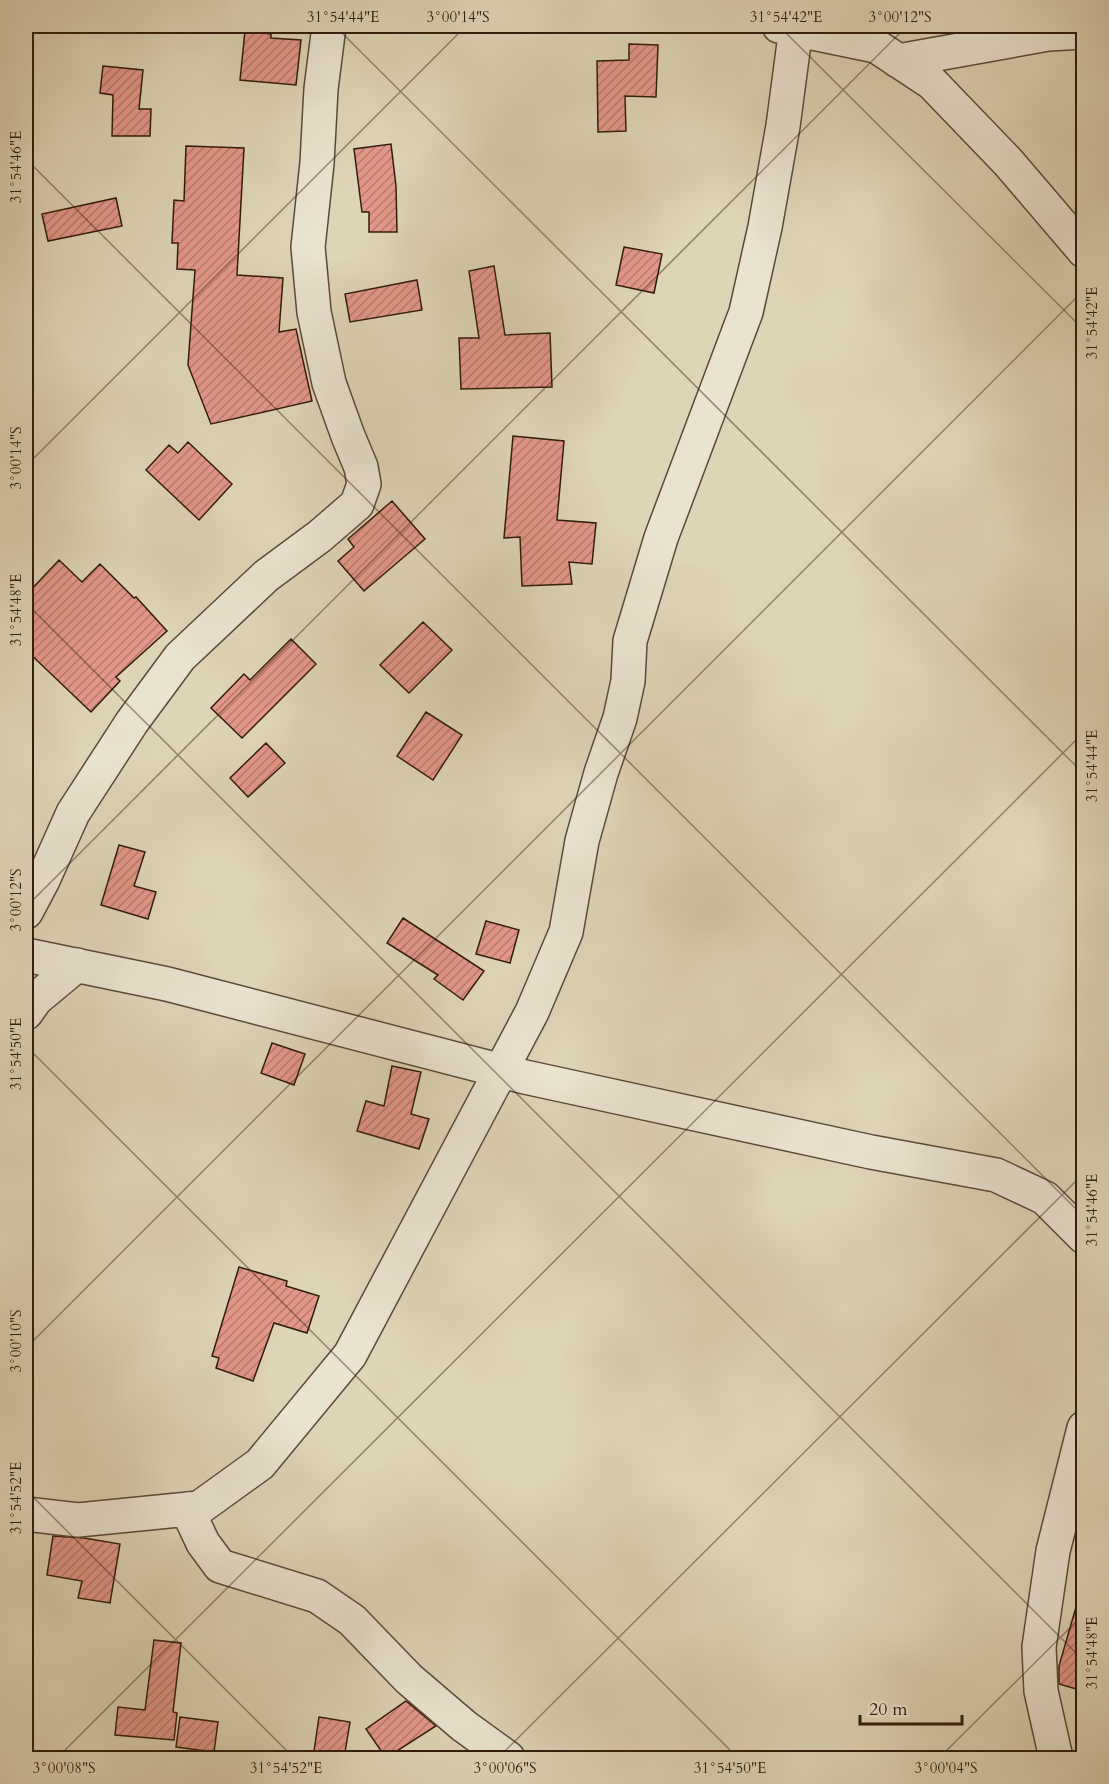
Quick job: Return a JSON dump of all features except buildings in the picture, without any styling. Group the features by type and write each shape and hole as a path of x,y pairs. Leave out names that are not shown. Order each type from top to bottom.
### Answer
{"street":[{"path":"26,912 73,813 132,722 180,657 266,576 320,536 357,504 364,484 361,467 329,383 314,312 308,247 317,163 321,89 329,26"},
{"path":"26,1514 78,1521 199,1508 260,1464 350,1355 502,1071 532,1012 566,932 582,842 601,772 620,718 628,681 630,641 662,538 746,312 765,227 783,126 787,27 880,44 1083,32"},
{"path":"880,44 940,91 1008,162 1083,251"},
{"path":"26,955 167,984 502,1071 871,1152 996,1175 1045,1198 1083,1237"},
{"path":"26,1013 36,999 77,965"},
{"path":"1056,1758 1041,1691 1039,1647 1053,1551 1074,1514 1083,1428"},
{"path":"187,1509 203,1543 220,1566 317,1596 352,1620 409,1679 464,1726 508,1758"}]}
